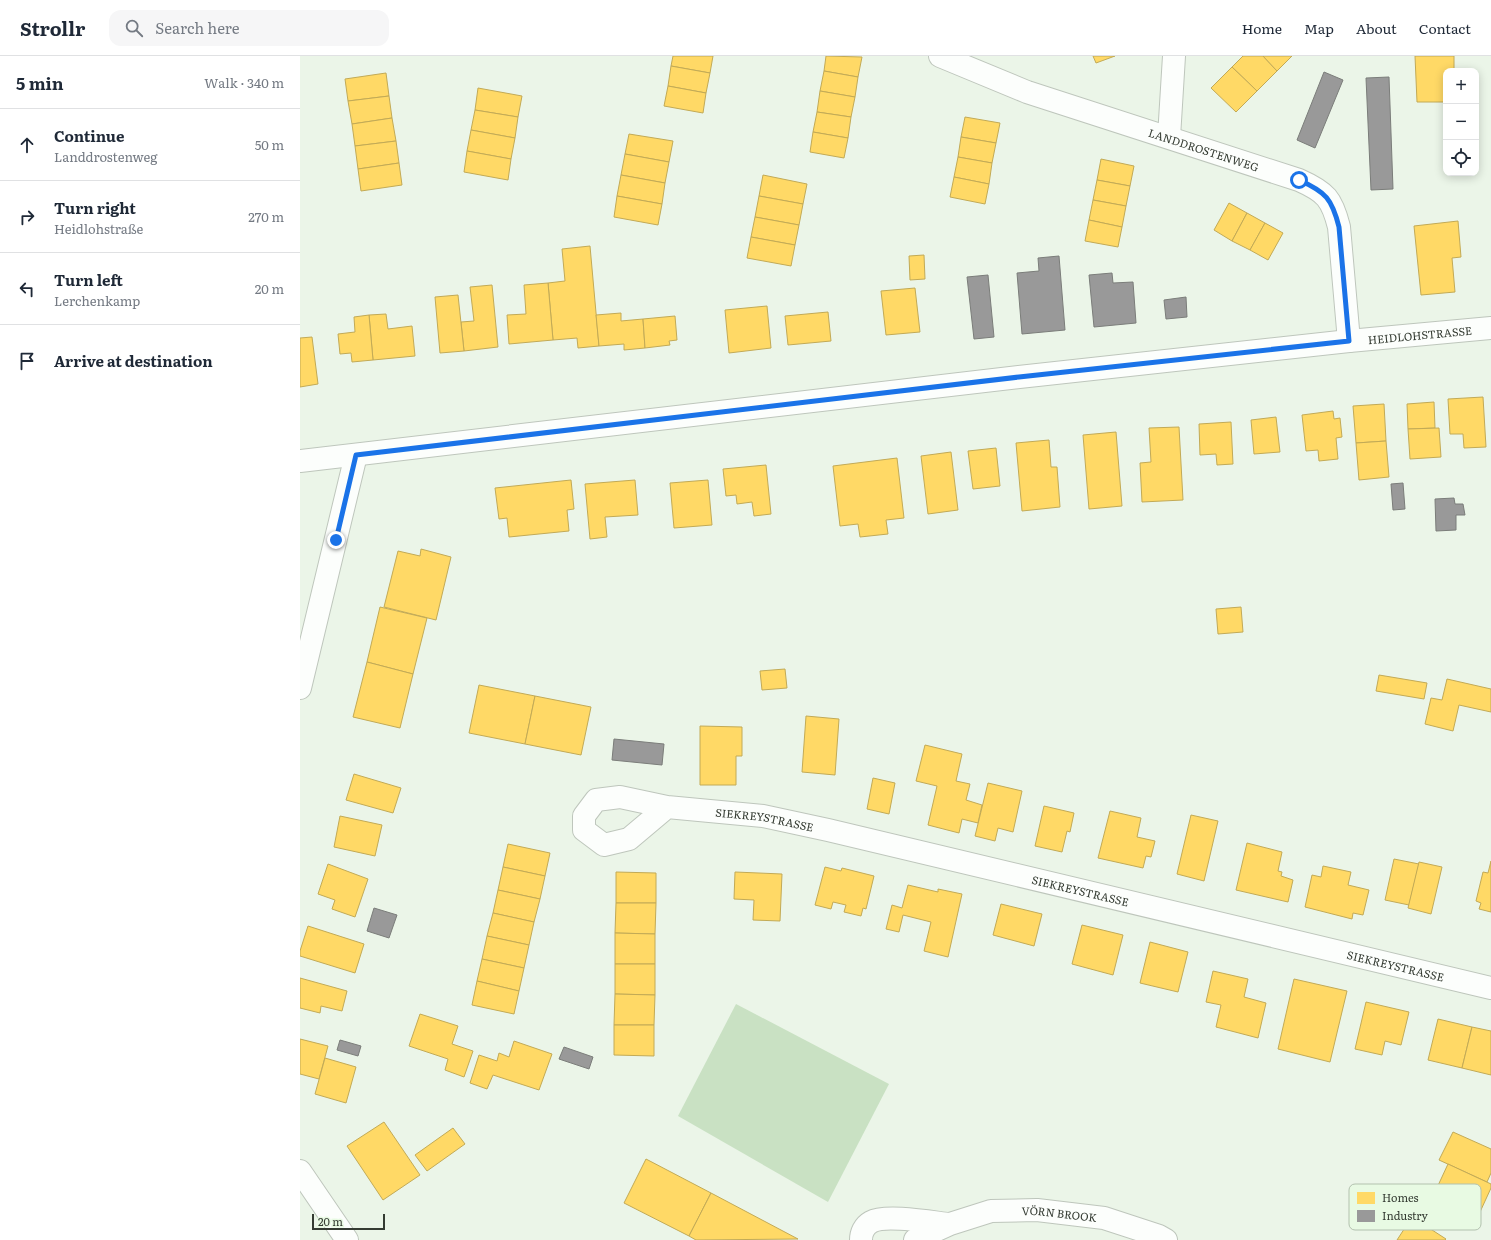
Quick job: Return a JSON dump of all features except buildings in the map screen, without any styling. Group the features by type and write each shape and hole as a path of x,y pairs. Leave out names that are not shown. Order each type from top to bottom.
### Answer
{"street":[{"name":"LANDDROSTENWEG","path":"940,56 1027,92 1299,180 1315,188 1328,198 1335,212 1339,227 1349,341"},
{"path":"1169,137 1174,56"},
{"name":"HEIDLOHSTRASSE","path":"300,461 995,380 1349,341 1491,328"},
{"path":"300,688 356,455"},
{"name":"SIEKREYSTRASSE","path":"667,807 763,816 828,830 1491,988"},
{"path":"300,1171 347,1240"},
{"name":"VÖRN BROOK","path":"915,1240 950,1224 991,1211 1037,1210 1104,1218 1159,1236 1166,1240"},
{"name":"VÖRN BROOK","path":"861,1240 861,1232 870,1222 883,1218 950,1224"}],"green space":[{"path":"736,1004 889,1084 828,1202 678,1116"}],"route":[{"path":"336,540 356,455 1019,377 1349,341 1339,227 1335,212 1328,198 1315,188 1299,180"}]}
